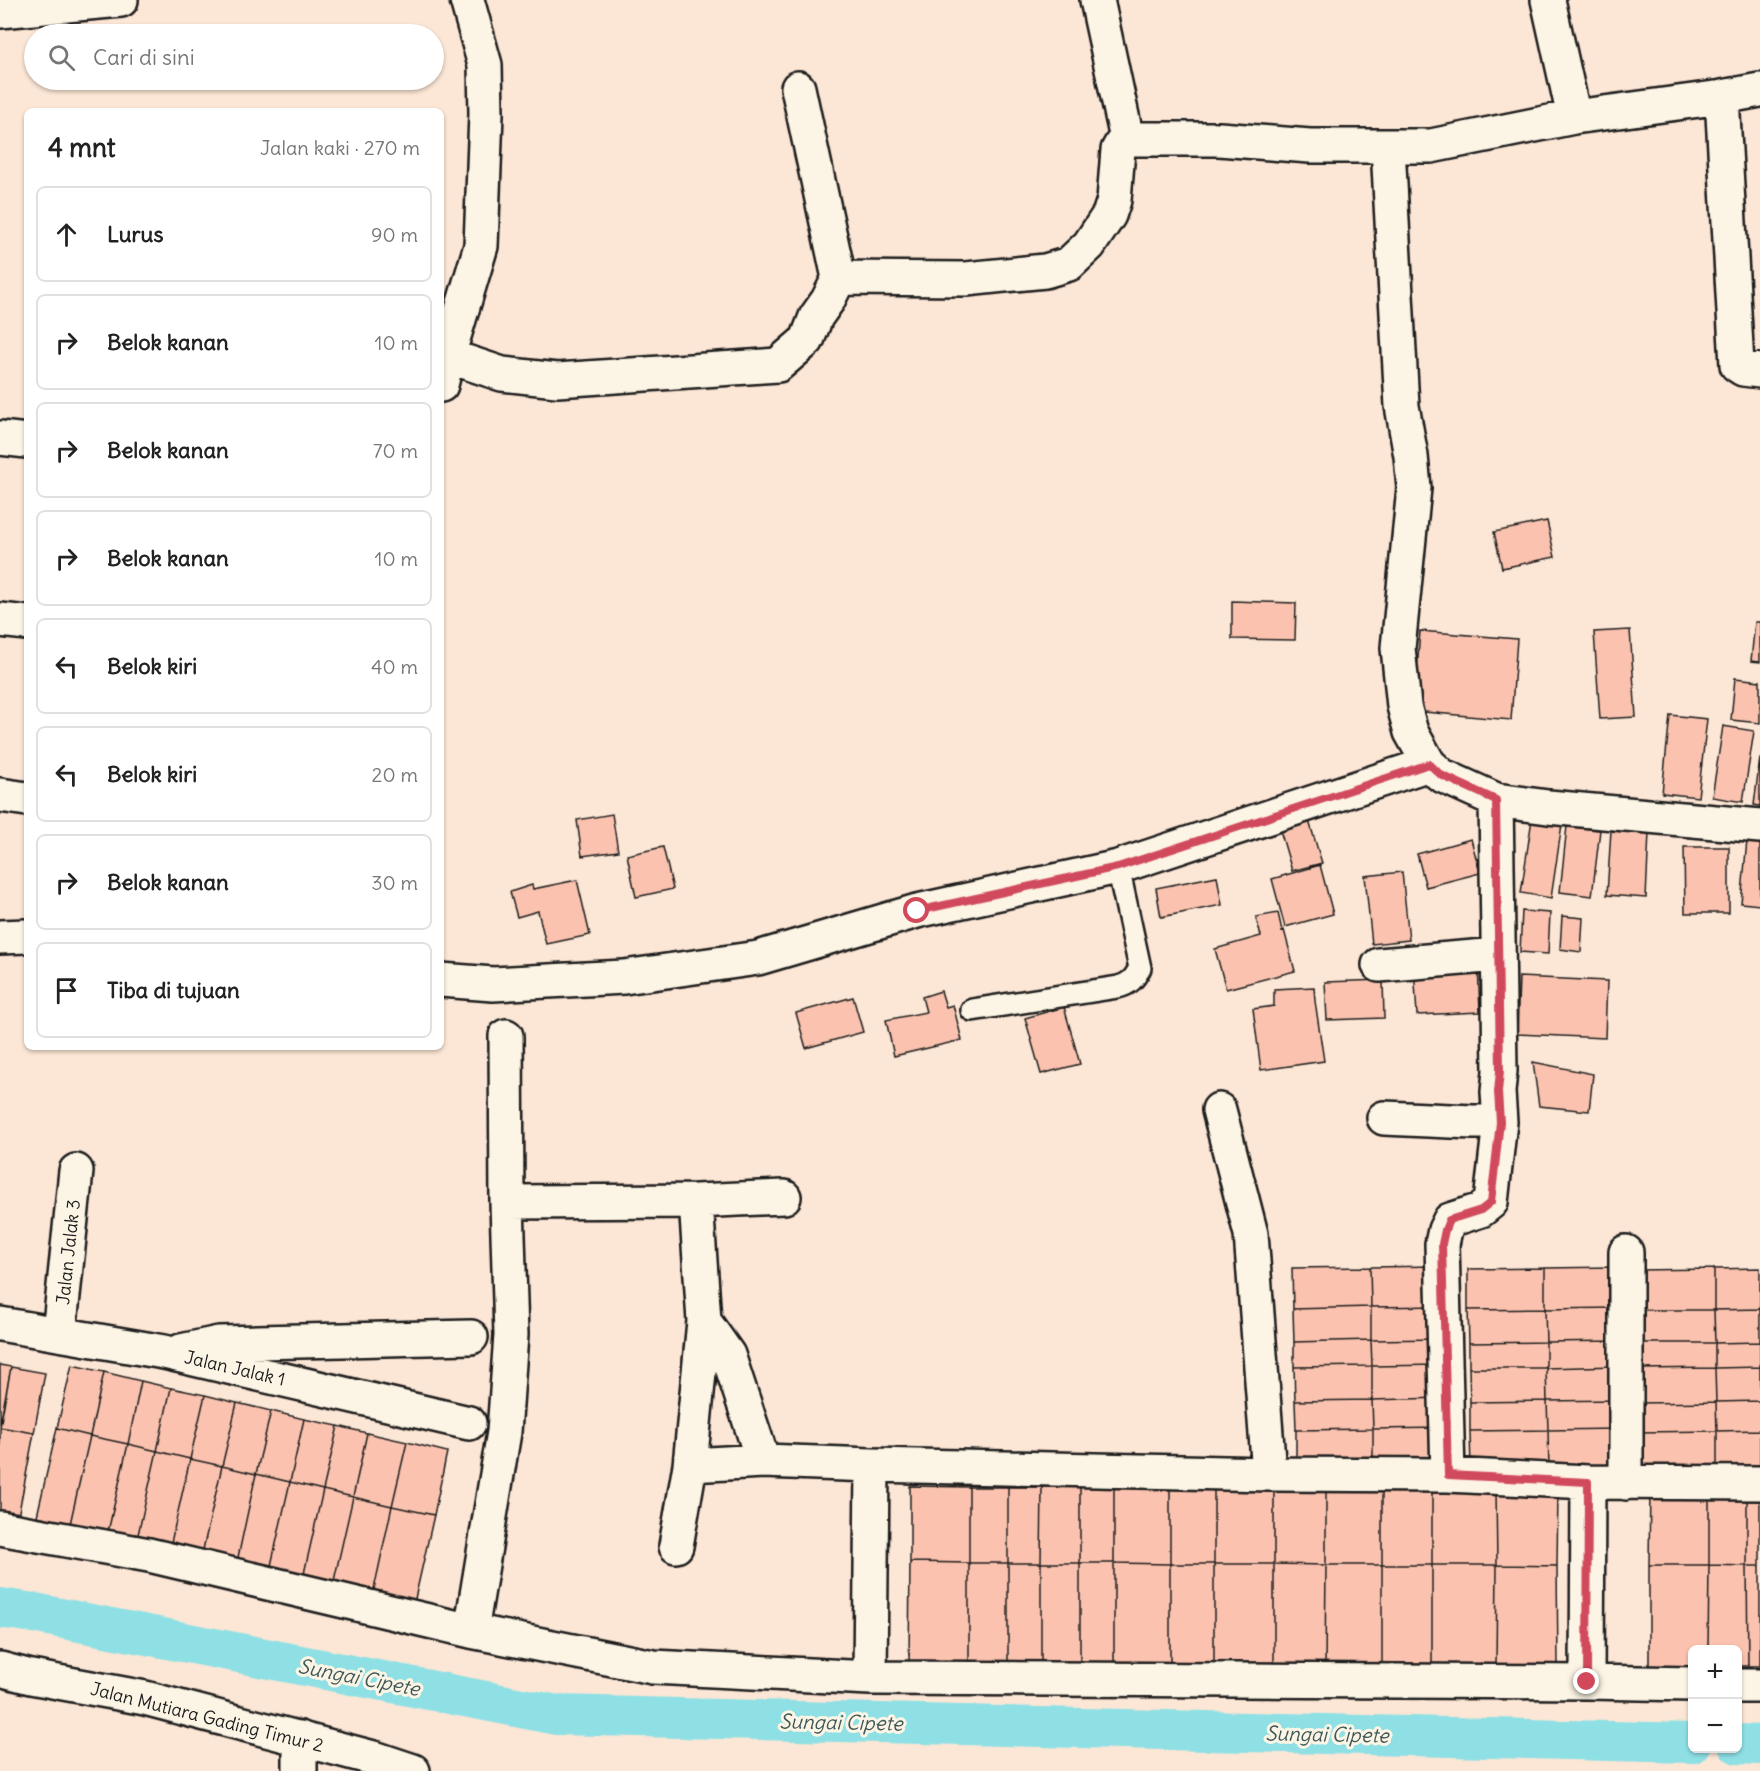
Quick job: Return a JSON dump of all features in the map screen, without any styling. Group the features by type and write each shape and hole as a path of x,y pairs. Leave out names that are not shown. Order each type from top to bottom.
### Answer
{"street":[{"path":"0,11 110,0"},
{"path":"444,363 481,246 486,114 485,65 476,27 466,0"},
{"path":"1097,0 1127,139"},
{"path":"1548,0 1574,117"},
{"path":"444,366 557,380 778,365 807,340 816,317 828,300 838,278 798,87"},
{"path":"838,278 966,279 1045,272 1069,264 1089,245 1110,215 1114,200 1118,150 1127,139 1219,139 1310,146 1431,146 1574,117 1760,90"},
{"path":"1722,97 1737,365 1743,369 1760,371"},
{"path":"1388,147 1402,406 1414,488 1398,648 1404,706 1411,732 1429,764 1441,775 1496,800 1548,807 1760,826"},
{"path":"0,438 24,441"},
{"path":"0,620 24,623"},
{"path":"444,980 493,984 624,977 758,957 917,911 1118,867 1429,764"},
{"path":"0,795 24,799"},
{"path":"1448,1475 1442,1244 1449,1220 1481,1210 1491,1202 1500,1122 1496,800"},
{"path":"0,937 24,936"},
{"path":"1379,965 1498,955"},
{"path":"471,1631 504,1432 511,1335 506,1036"},
{"path":"1219,1110 1251,1234 1269,1474"},
{"path":"1384,1118 1500,1122"},
{"name":"Jalan Jalak 3","path":"59,1334 76,1171"},
{"path":"507,1202 696,1201 784,1197"},
{"path":"676,1546 690,1465 704,1321 696,1201"},
{"path":"1626,1252 1626,1483"},
{"path":"704,1321 728,1355 763,1461"},
{"name":"Jalan Jalak 1","path":"0,1324 164,1352 468,1423"},
{"path":"164,1352 219,1343 471,1337"},
{"path":"690,1465 763,1461 1269,1474 1448,1475 1626,1483 1760,1483"},
{"path":"870,1678 872,1465"},
{"path":"1587,1682 1588,1482"},
{"path":"0,1528 149,1555 471,1631 652,1666 870,1678 1688,1684"},
{"name":"Jalan Mutiara Gading Timur 2","path":"0,1669 145,1698 377,1759 412,1771"},
{"path":"1742,1686 1760,1686"},
{"path":"300,1738 300,1771"}],"lane":[{"path":"972,1010 1118,987 1135,979 1140,968 1118,867"}],"building":[{"path":"1547,521 1555,557 1502,568 1494,532"},
{"path":"1232,601 1296,603 1295,640 1232,639"},
{"path":"1755,622 1760,622 1760,662 1751,661"},
{"path":"1630,630 1636,717 1600,719 1594,632"},
{"path":"1420,631 1517,639 1511,720 1414,711"},
{"path":"1735,678 1760,681 1760,723 1731,720"},
{"path":"1670,715 1707,719 1698,797 1662,793"},
{"path":"1723,726 1754,731 1743,802 1712,797"},
{"path":"1760,758 1760,806 1754,805"},
{"path":"612,814 618,851 582,856 577,820"},
{"path":"1532,819 1562,824 1551,898 1521,893"},
{"path":"1309,821 1322,863 1292,871 1280,830"},
{"path":"1567,826 1600,830 1592,896 1560,892"},
{"path":"1611,830 1649,832 1646,898 1607,895"},
{"path":"1748,830 1760,832 1760,905 1741,903"},
{"path":"1471,839 1480,873 1426,887 1417,854"},
{"path":"663,847 673,889 636,897 627,855"},
{"path":"1684,847 1729,847 1729,913 1685,913"},
{"path":"1320,865 1333,914 1285,927 1272,879"},
{"path":"1402,872 1409,940 1372,944 1365,876"},
{"path":"1217,876 1222,905 1161,917 1156,888"},
{"path":"577,880 590,935 546,944 538,911 517,917 510,892 532,885 533,889"},
{"path":"1522,911 1550,913 1548,954 1520,952"},
{"path":"1278,913 1295,971 1226,989 1215,949 1261,936 1256,917"},
{"path":"1562,916 1583,918 1581,952 1560,949"},
{"path":"1478,964 1480,1012 1417,1015 1414,967"},
{"path":"1519,977 1607,981 1605,1038 1517,1034"},
{"path":"1383,980 1384,1018 1327,1020 1325,982"},
{"path":"1314,987 1324,1061 1261,1070 1253,1009 1274,1006 1274,989"},
{"path":"941,991 946,1007 953,1005 962,1040 894,1056 886,1020 926,1012 922,997"},
{"path":"853,997 863,1032 806,1048 796,1013"},
{"path":"1064,1007 1080,1064 1041,1074 1025,1018"},
{"path":"1533,1062 1593,1074 1589,1111 1539,1106"},
{"path":"1439,1266 1440,1306 1371,1307 1370,1267"},
{"path":"1370,1267 1371,1307 1293,1309 1292,1268"},
{"path":"1614,1267 1615,1308 1545,1309 1545,1268"},
{"path":"1545,1268 1545,1309 1468,1310 1468,1269"},
{"path":"1760,1268 1760,1309 1714,1310 1714,1269"},
{"path":"1714,1269 1714,1310 1637,1310 1637,1270"},
{"path":"1440,1306 1441,1339 1371,1340 1371,1307"},
{"path":"1371,1307 1371,1340 1294,1342 1293,1309"},
{"path":"1615,1308 1615,1341 1546,1342 1545,1309"},
{"path":"1545,1309 1546,1342 1469,1343 1468,1310"},
{"path":"1760,1309 1760,1342 1715,1343 1714,1310"},
{"path":"1637,1310 1714,1310 1715,1343 1638,1343"},
{"path":"1441,1339 1441,1365 1372,1366 1371,1340"},
{"path":"1371,1340 1372,1366 1294,1367 1294,1342"},
{"path":"1615,1341 1616,1366 1546,1368 1546,1342"},
{"path":"1546,1342 1546,1368 1469,1368 1469,1343"},
{"path":"1760,1342 1760,1367 1715,1368 1715,1343"},
{"path":"1638,1343 1715,1343 1715,1368 1638,1369"},
{"path":"0,1365 11,1367 0,1425"},
{"path":"72,1365 104,1372 90,1436 57,1428"},
{"path":"1441,1365 1442,1398 1372,1400 1372,1366"},
{"path":"1372,1366 1372,1400 1295,1401 1294,1367"},
{"path":"1616,1366 1616,1400 1547,1401 1546,1368"},
{"path":"11,1367 45,1373 34,1433 0,1427"},
{"path":"1760,1367 1760,1401 1716,1402 1715,1368"},
{"path":"1469,1368 1546,1368 1547,1401 1470,1402"},
{"path":"1715,1368 1716,1402 1639,1403 1638,1369"},
{"path":"104,1372 141,1381 128,1444 90,1436"},
{"path":"141,1381 171,1388 157,1451 128,1444"},
{"path":"171,1388 205,1395 190,1459 157,1451"},
{"path":"205,1395 237,1403 222,1466 190,1459"},
{"path":"1442,1398 1442,1428 1373,1429 1372,1400"},
{"path":"1372,1400 1373,1429 1296,1430 1295,1401"},
{"path":"1616,1400 1617,1429 1548,1430 1547,1401"},
{"path":"1547,1401 1548,1430 1470,1431 1470,1402"},
{"path":"1760,1401 1760,1430 1717,1431 1716,1402"},
{"path":"1716,1402 1717,1431 1639,1432 1639,1403"},
{"path":"237,1403 271,1411 256,1474 222,1466"},
{"path":"271,1411 304,1419 290,1482 256,1474"},
{"path":"304,1419 338,1426 323,1490 290,1482"},
{"path":"338,1426 367,1433 353,1497 323,1490"},
{"path":"0,1427 34,1433 18,1517 0,1514"},
{"path":"57,1428 90,1436 70,1524 37,1516"},
{"path":"1442,1428 1443,1466 1373,1466 1373,1429"},
{"path":"1373,1429 1373,1466 1296,1468 1296,1430"},
{"path":"1617,1429 1618,1468 1549,1468 1548,1430"},
{"path":"1548,1430 1549,1468 1471,1470 1470,1431"},
{"path":"1760,1430 1760,1469 1717,1469 1717,1431"},
{"path":"1717,1431 1717,1469 1639,1470 1639,1432"},
{"path":"367,1433 407,1442 392,1506 353,1497"},
{"path":"90,1436 128,1444 108,1532 70,1524"},
{"path":"407,1442 447,1452 434,1515 392,1506"},
{"path":"128,1444 157,1451 137,1539 108,1532"},
{"path":"157,1451 190,1459 170,1547 137,1539"},
{"path":"190,1459 222,1466 202,1554 170,1547"},
{"path":"222,1466 256,1474 237,1562 202,1554"},
{"path":"256,1474 290,1482 270,1570 237,1562"},
{"path":"290,1482 323,1490 303,1578 270,1570"},
{"path":"910,1486 969,1487 969,1563 910,1562"},
{"path":"969,1487 1008,1487 1008,1563 969,1563"},
{"path":"1008,1487 1042,1487 1041,1563 1008,1563"},
{"path":"1042,1487 1080,1487 1080,1563 1041,1563"},
{"path":"1080,1487 1114,1488 1114,1563 1080,1563"},
{"path":"1114,1488 1170,1488 1170,1564 1114,1563"},
{"path":"1170,1488 1214,1488 1214,1564 1170,1564"},
{"path":"1214,1488 1274,1488 1274,1564 1214,1564"},
{"path":"1274,1488 1326,1489 1326,1565 1274,1564"},
{"path":"1326,1489 1382,1489 1382,1565 1326,1565"},
{"path":"1382,1489 1432,1489 1432,1565 1382,1565"},
{"path":"1432,1489 1496,1490 1497,1565 1432,1565"},
{"path":"1650,1489 1709,1489 1709,1565 1649,1565"},
{"path":"1709,1489 1747,1490 1747,1566 1709,1565"},
{"path":"323,1490 353,1497 333,1585 303,1578"},
{"path":"1496,1490 1558,1490 1557,1566 1497,1565"},
{"path":"1747,1490 1760,1490 1760,1566 1747,1566"},
{"path":"353,1497 392,1506 373,1594 333,1585"},
{"path":"392,1506 434,1515 414,1603 373,1594"},
{"path":"910,1562 969,1563 969,1663 909,1663"},
{"path":"969,1563 1008,1563 1008,1663 969,1663"},
{"path":"1008,1563 1041,1563 1041,1664 1008,1663"},
{"path":"1041,1563 1080,1563 1080,1664 1041,1664"},
{"path":"1080,1563 1114,1563 1114,1664 1080,1664"},
{"path":"1114,1563 1170,1564 1170,1665 1114,1664"},
{"path":"1170,1564 1214,1564 1214,1664 1170,1665"},
{"path":"1214,1564 1274,1564 1274,1665 1214,1664"},
{"path":"1274,1564 1326,1565 1325,1665 1274,1665"},
{"path":"1326,1565 1382,1565 1382,1666 1325,1665"},
{"path":"1382,1565 1432,1565 1432,1666 1382,1666"},
{"path":"1432,1565 1497,1565 1496,1666 1432,1666"},
{"path":"1497,1565 1557,1566 1558,1666 1496,1666"},
{"path":"1649,1565 1709,1565 1708,1645 1688,1645 1688,1666 1649,1666"},
{"path":"1709,1565 1747,1566 1748,1666 1742,1666 1742,1645 1708,1645"},
{"path":"1747,1566 1760,1566 1760,1666 1748,1666"}],"waterway":[{"name":"Sungai Cipete","path":"0,1608 557,1715 1688,1743"},
{"name":"Sungai Cipete","path":"1742,1744 1760,1745"}],"route":[{"path":"917,911 1118,867 1429,764 1441,775 1496,800 1500,1122 1491,1202 1481,1210 1449,1220 1442,1244 1448,1475 1588,1482 1587,1682"}]}
